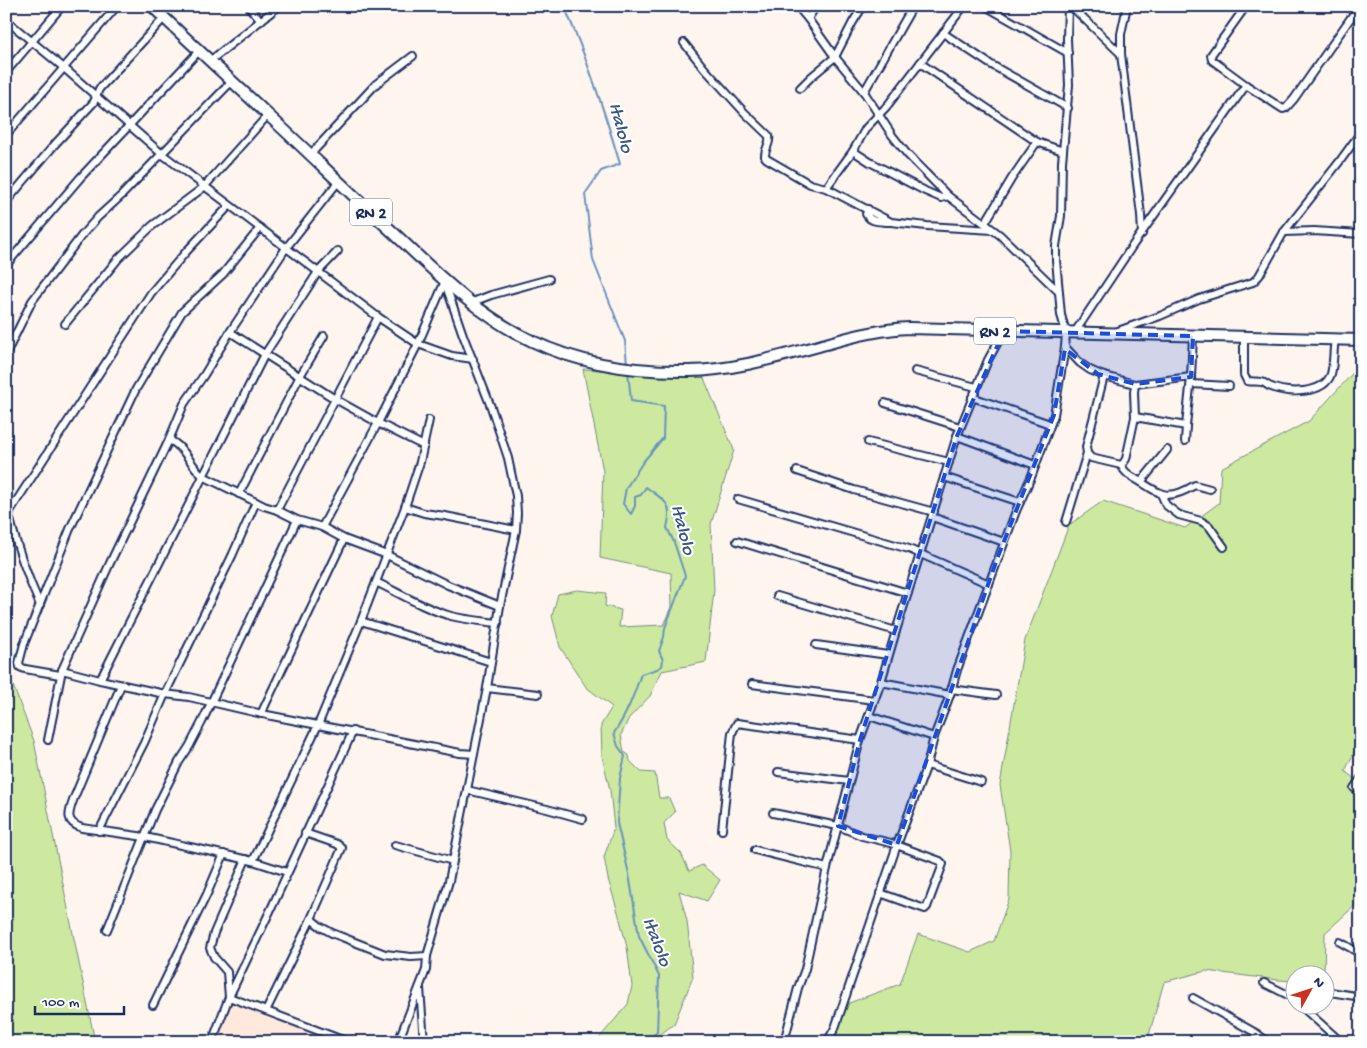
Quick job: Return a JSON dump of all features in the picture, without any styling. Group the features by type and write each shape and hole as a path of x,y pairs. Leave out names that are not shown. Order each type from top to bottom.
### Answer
{"highway":[{"name":"RN 2","path":"152,6 338,182 470,303 533,342 565,354 634,369 690,371 760,361 860,335 899,329 1361,340"}],"street":[{"path":"6,12 11,6"},
{"path":"6,72 62,6"},
{"path":"6,135 117,6"},
{"path":"248,6 261,20"},
{"path":"210,61 279,6"},
{"path":"796,6 864,92 901,146 948,196 1015,248 1059,292"},
{"path":"808,19 816,6"},
{"path":"800,88 835,56 863,6"},
{"path":"864,92 914,6"},
{"path":"826,188 853,151 866,128 887,106 964,6"},
{"path":"985,6 1068,53"},
{"path":"1069,6 1068,108 1063,151 1061,216 1056,246 1056,260 1062,316 1070,332"},
{"path":"1069,6 1121,54"},
{"path":"1126,6 1121,34 1121,54 1142,234"},
{"path":"1246,6 1212,55 1212,60 1281,109 1286,108 1294,99 1358,6"},
{"path":"6,202 94,102 99,89 164,18"},
{"path":"6,20 162,154 378,317 418,344 473,360"},
{"path":"943,33 990,64 1068,108"},
{"path":"684,43 745,113 769,136 769,142 764,153 765,157 810,184 826,188 891,222 993,230"},
{"path":"6,265 66,194 199,51"},
{"path":"310,155 376,84 413,56"},
{"path":"920,63 1037,142 1063,151"},
{"path":"6,354 32,301 82,235 232,81"},
{"path":"827,1042 835,1028 880,893 927,765 934,737 957,670 1050,424 1055,407 1065,347 1070,332 1142,234 1246,85"},
{"path":"66,324 118,259 152,226 204,187 268,115"},
{"path":"1112,333 1160,316 1199,299 1253,282 1260,276 1284,232 1361,132"},
{"path":"985,223 1012,178 1037,142"},
{"path":"853,151 925,191 941,198 948,196"},
{"path":"48,740 61,672 184,404 286,248 338,182"},
{"path":"40,605 18,550 9,516 12,506 151,293 184,253 229,206"},
{"path":"260,228 223,274 182,312 136,389 70,529 24,644 19,663 20,667 61,672 165,694 189,697 261,714 460,753 474,754"},
{"path":"1284,232 1314,231 1361,234"},
{"path":"100,680 265,354 318,272 338,251"},
{"path":"470,303 490,294 548,280"},
{"path":"322,528 418,344 445,281"},
{"path":"398,1042 426,970 427,956 443,904 453,861 488,688 500,606 516,530 516,496 508,458 445,281"},
{"path":"277,510 378,317"},
{"path":"784,1042 805,969 827,868 860,740 881,682 960,427 988,360 1004,331"},
{"path":"230,332 335,399 424,446"},
{"path":"239,494 300,376 324,336"},
{"path":"1185,441 1193,336"},
{"path":"1244,336 1244,375 1247,381 1262,382 1269,387 1286,391 1301,391 1320,387 1327,382 1331,373 1334,339"},
{"path":"1065,347 1080,364 1090,370 1104,376 1135,384 1191,380 1229,386"},
{"path":"915,371 976,387"},
{"path":"1066,522 1087,453 1086,447 1104,376"},
{"path":"1121,465 1126,459 1135,417 1135,384"},
{"path":"972,397 1050,424"},
{"path":"885,403 960,427"},
{"path":"1135,417 1186,426"},
{"path":"229,997 227,972 214,957 210,948 214,933 318,725 405,507 420,462 429,420"},
{"path":"957,436 1035,465"},
{"path":"169,440 175,443 203,476 264,506 387,555 448,585 500,606"},
{"path":"868,442 949,462"},
{"path":"1141,482 1167,450"},
{"path":"1087,453 1091,458 1121,465"},
{"path":"1121,465 1124,472 1161,494 1180,494 1194,485 1210,490"},
{"path":"797,471 933,515 1004,542"},
{"path":"944,477 1020,502"},
{"path":"1161,494 1166,505 1180,515 1201,521 1209,526 1224,547"},
{"path":"738,499 921,554 989,584"},
{"path":"99,831 144,743 165,694 256,502"},
{"path":"405,507 424,514 445,516 516,530"},
{"path":"107,930 155,810 211,702 297,520"},
{"path":"261,714 344,539"},
{"path":"738,541 908,593"},
{"path":"376,582 434,610 467,619 498,623"},
{"path":"777,596 896,631"},
{"path":"361,621 491,662"},
{"path":"816,645 888,655"},
{"path":"881,682 950,692 996,694"},
{"path":"752,684 874,700"},
{"path":"121,685 70,810 71,823 82,828 145,837 224,854 287,872"},
{"path":"488,688 538,694"},
{"path":"868,716 934,737"},
{"path":"722,830 732,733 737,723 860,740"},
{"path":"212,1042 229,997 353,731"},
{"path":"927,765 981,782"},
{"path":"778,772 849,781"},
{"path":"1354,788 1361,778"},
{"path":"467,790 583,819"},
{"path":"773,813 838,826 862,836 897,845 940,861 943,864 925,909 880,893"},
{"path":"266,1011 311,919 342,848 337,844 305,833"},
{"path":"395,846 453,861"},
{"path":"755,850 827,868"},
{"path":"153,1004 207,894 224,854"},
{"path":"311,919 332,933 385,954 411,957 427,956"},
{"path":"1340,942 1361,954"},
{"path":"1264,983 1284,993"},
{"path":"420,985 424,1042"},
{"path":"1334,993 1359,998"},
{"path":"229,997 348,1042"},
{"path":"1193,998 1256,1033 1268,1042"},
{"path":"1313,1016 1341,1042"}],"highlighted area":[{"path":"1004,331 1193,336 1191,377 1135,384 1098,374 1065,349 1054,415 997,559 897,845 838,826 860,740 957,436"}],"shaded area":[{"path":"231,1002 341,1042 214,1042"}],"green space":[{"path":"1361,364 1361,738 1345,771 1361,784 1361,900 1325,933 1324,966 1284,966 1284,980 1206,971 1164,982 1147,1042 831,1042 849,1003 900,984 918,934 970,952 994,941 1009,899 1010,851 1000,785 1025,640 1069,525 1103,501 1185,528 1219,503 1221,468 1309,421"},
{"path":"583,369 703,376 734,450 711,524 714,590 706,662 662,671 650,696 629,718 621,735 624,752 629,755 630,761 641,772 655,773 659,798 669,798 675,812 664,823 667,840 681,853 689,871 702,865 720,880 707,901 679,891 687,921 693,977 674,1024 650,1042 596,1042 628,1004 632,986 627,947 608,879 604,857 614,828 610,790 602,756 601,725 612,707 586,687 560,647 552,616 558,594 577,590 606,593 605,606 621,610 619,627 664,625 672,607 671,573 600,558 603,471"},
{"path":"6,667 34,741 95,1042 6,1042"}],"waterway":[{"name":"Italolo","path":"564,6 595,84 620,164 601,171 585,194 593,260 625,341 627,364"},
{"name":"Italolo","path":"628,371 631,401 664,406 663,438 643,462 626,488 623,504 631,514 635,506 635,497 641,495 646,487 666,503 669,513 667,528 674,542 685,576 665,628 659,651 663,660 662,666 641,674 630,704 614,733 618,746 625,756 620,778 617,823 629,874 639,936 659,976 657,1032 645,1042"},
{"path":"6,968 8,973 6,973"}]}
